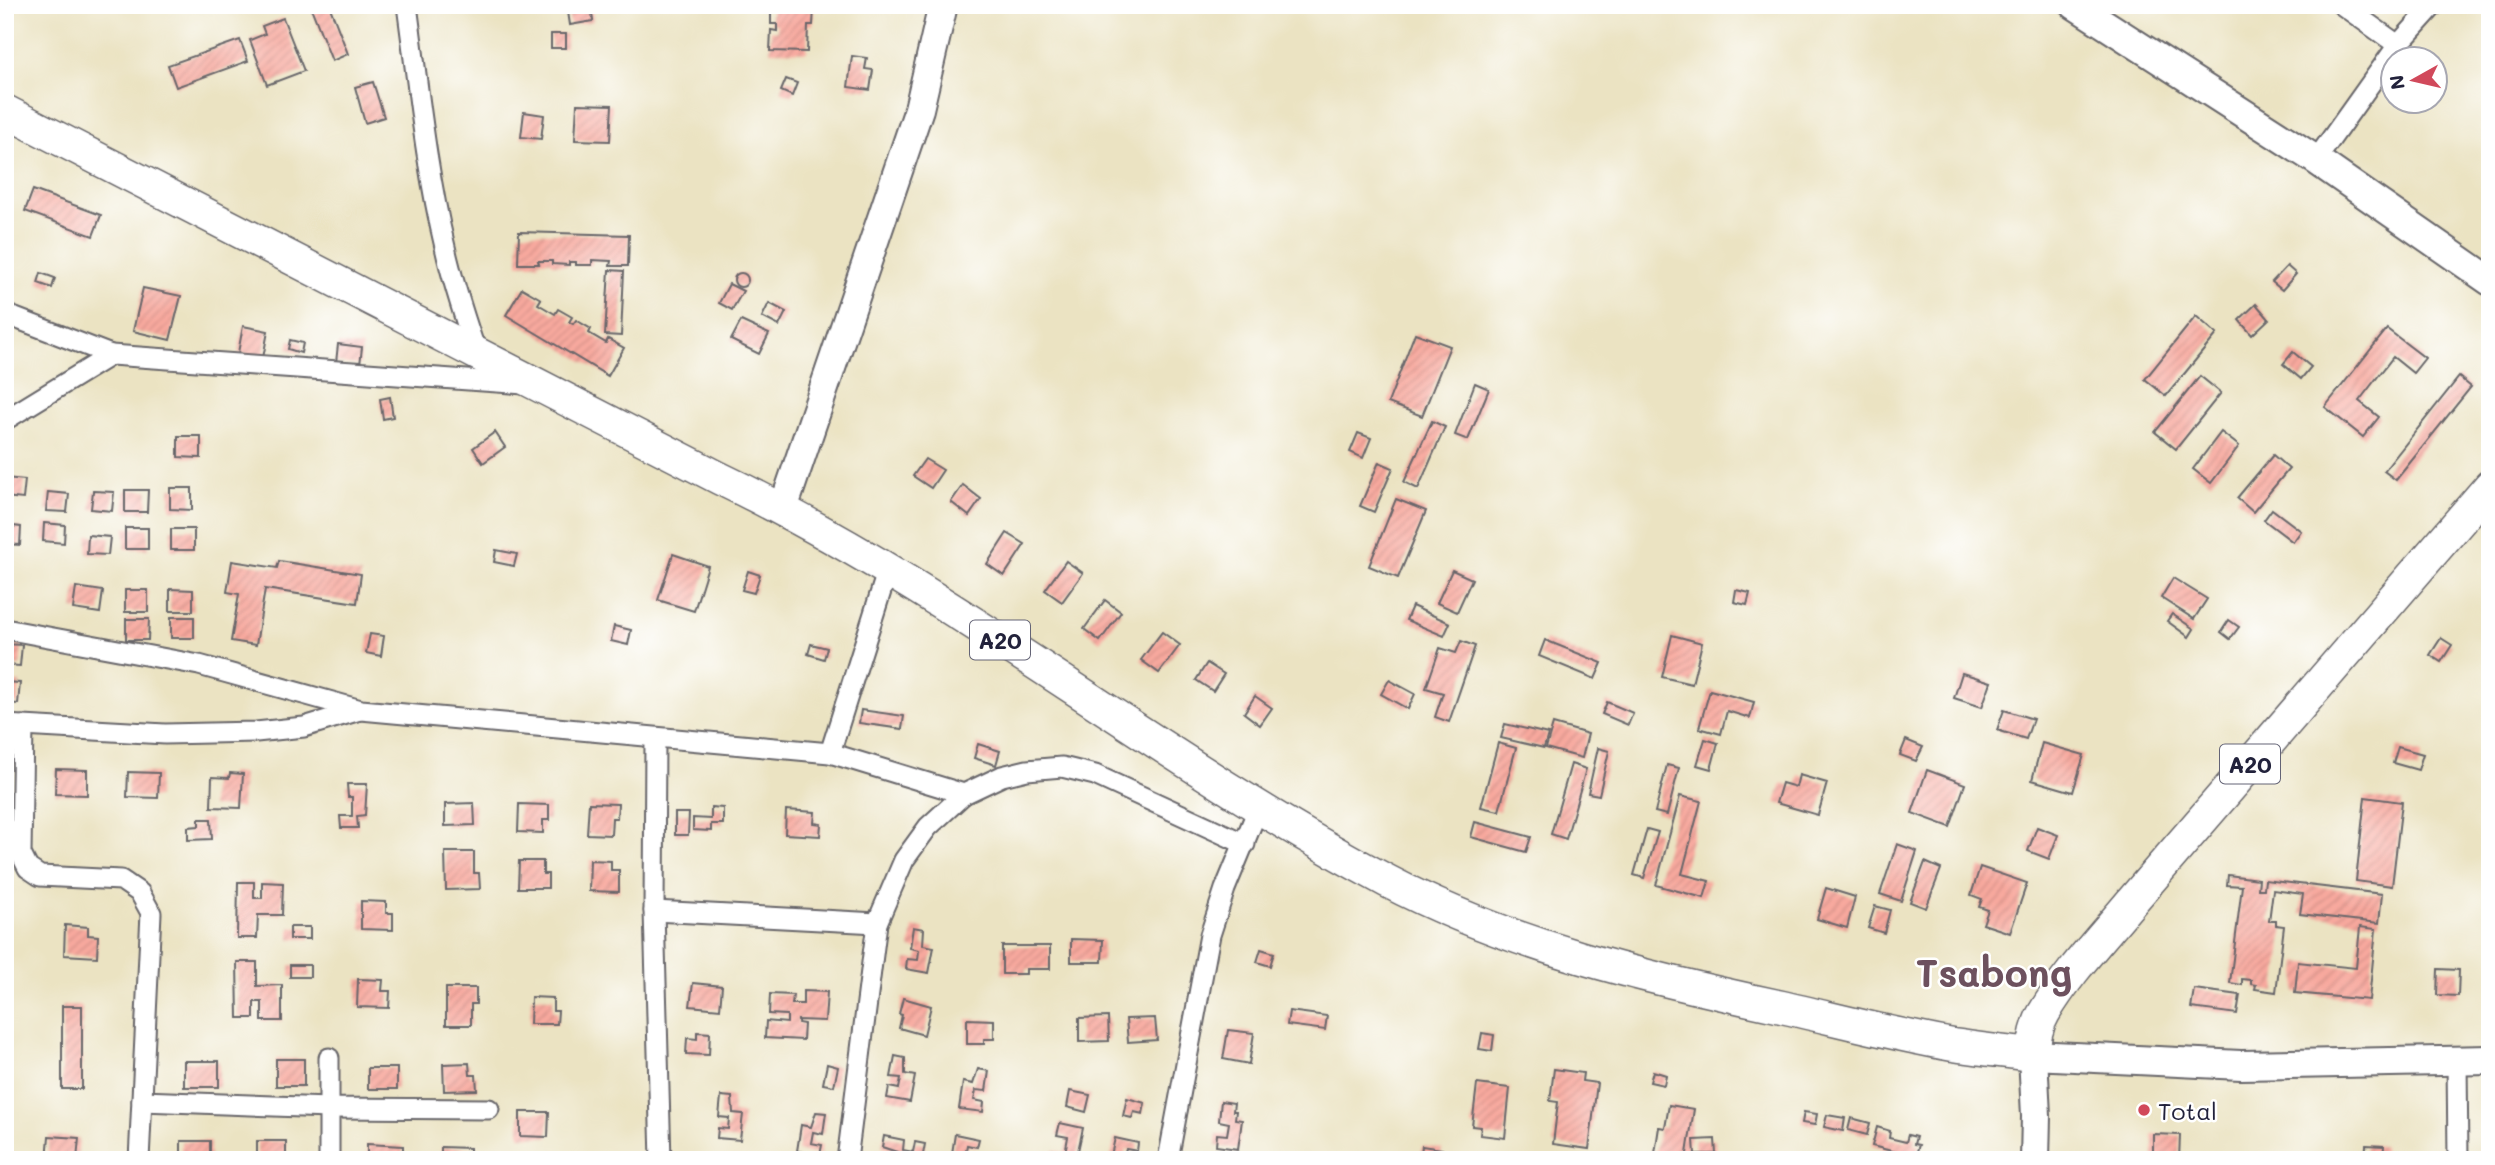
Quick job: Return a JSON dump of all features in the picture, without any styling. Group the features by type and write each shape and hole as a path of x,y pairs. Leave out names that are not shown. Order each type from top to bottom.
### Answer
{"main road":[{"name":"A20","path":"5,111 477,355 783,509 888,569 1069,683 1258,809 1422,898 1499,931 1571,955 1692,988 1954,1045 2033,1055 2034,1040 2043,1014 2079,966 2490,485"}],"street":[{"path":"407,5 444,245 477,355"},
{"path":"783,509 919,109 943,5"},
{"path":"2075,5 2316,160 2490,281"},
{"path":"2342,5 2398,45"},
{"path":"2316,160 2398,45 2434,5"},
{"path":"5,314 111,355 536,385"},
{"path":"5,420 111,355"},
{"path":"830,753 888,569"},
{"path":"5,629 199,665 360,710 830,753 964,794"},
{"path":"139,1160 151,914 140,893 121,880 40,876 28,868 21,854 14,725 165,734 257,732 304,727 360,710"},
{"path":"654,738 654,911 662,1160"},
{"path":"847,1160 877,923 904,860 928,827 964,794 1002,776 1062,766 1096,775 1245,844"},
{"path":"1168,1160 1210,935 1225,889 1258,809"},
{"path":"654,911 877,923"},
{"path":"2035,1160 2033,1055 2241,1065 2490,1060"},
{"path":"329,1160 330,1058"},
{"path":"2457,1060 2458,1160"},
{"path":"142,1101 329,1108 489,1109"}],"building":[{"path":"310,5 329,5 348,54 332,61"},
{"path":"567,5 591,5 593,21 570,25"},
{"path":"771,5 807,5 808,8 814,8 813,25 808,25 807,52 770,51 771,30 777,31 777,24 771,24"},
{"path":"283,18 304,71 267,85 250,40 265,34 262,26"},
{"path":"551,34 566,34 566,48 551,48"},
{"path":"240,40 248,61 176,87 168,65"},
{"path":"852,56 867,58 865,69 873,70 870,90 848,87"},
{"path":"786,79 797,83 792,96 781,91"},
{"path":"373,82 384,117 365,123 355,87"},
{"path":"577,104 612,105 610,141 575,140"},
{"path":"524,112 544,115 541,139 521,137"},
{"path":"33,190 101,215 93,236 25,211"},
{"path":"519,232 629,235 628,266 610,266 611,261 592,260 592,265 576,265 576,262 569,262 569,265 552,264 552,261 518,264"},
{"path":"2287,266 2296,274 2282,290 2272,282"},
{"path":"609,270 624,271 621,336 605,335"},
{"path":"41,273 55,278 52,288 38,283"},
{"path":"741,273 746,275 746,285 741,287 736,285 734,280 736,275"},
{"path":"729,284 743,291 732,310 719,303"},
{"path":"143,288 181,296 170,340 133,331"},
{"path":"522,288 541,299 538,304 555,314 558,309 572,317 569,322 573,324 576,320 591,329 589,333 606,343 608,339 624,348 608,376 506,315"},
{"path":"769,303 786,312 779,326 762,317"},
{"path":"2256,304 2269,319 2252,335 2239,320"},
{"path":"2196,316 2217,334 2166,396 2145,379"},
{"path":"741,321 769,334 759,354 731,340"},
{"path":"243,326 268,331 263,358 238,353"},
{"path":"2387,329 2425,358 2413,373 2393,357 2359,401 2379,417 2363,437 2325,407"},
{"path":"1415,333 1450,346 1422,416 1388,403"},
{"path":"290,340 303,343 301,353 288,349"},
{"path":"338,344 362,347 360,365 336,363"},
{"path":"2293,352 2311,367 2301,379 2283,364"},
{"path":"2200,376 2221,393 2176,449 2155,432"},
{"path":"2459,377 2471,387 2396,480 2384,471"},
{"path":"1475,383 1489,389 1468,440 1455,435"},
{"path":"390,397 393,417 383,419 380,399"},
{"path":"1432,421 1445,427 1418,489 1404,482"},
{"path":"495,432 505,447 483,463 473,448"},
{"path":"2221,432 2239,446 2211,483 2193,469"},
{"path":"1358,433 1371,438 1363,458 1350,452"},
{"path":"178,436 201,436 201,458 178,457"},
{"path":"2273,455 2289,469 2253,512 2237,498"},
{"path":"925,459 943,470 931,488 913,476"},
{"path":"1379,462 1393,468 1374,512 1360,506"},
{"path":"5,478 25,480 23,499 5,497"},
{"path":"963,485 981,499 969,516 951,502"},
{"path":"170,488 192,488 192,510 170,509"},
{"path":"125,490 148,490 147,512 125,512"},
{"path":"93,491 114,492 112,511 91,509"},
{"path":"48,492 69,494 67,512 46,511"},
{"path":"1396,499 1426,511 1398,578 1369,566"},
{"path":"2272,509 2301,531 2293,542 2264,520"},
{"path":"44,523 65,525 64,543 43,541"},
{"path":"5,525 21,527 20,545 5,544"},
{"path":"125,528 148,528 148,549 125,549"},
{"path":"171,529 194,529 194,550 171,550"},
{"path":"1007,533 1025,544 1004,576 987,564"},
{"path":"88,535 110,537 108,555 87,554"},
{"path":"496,550 517,554 514,566 494,562"},
{"path":"673,554 708,566 694,611 658,600"},
{"path":"232,561 277,568 279,561 361,574 357,603 265,589 256,645 231,641 239,594 227,592"},
{"path":"1066,561 1083,573 1062,602 1045,590"},
{"path":"1452,570 1472,579 1457,612 1437,603"},
{"path":"748,571 760,575 754,593 742,590"},
{"path":"2173,578 2207,599 2194,619 2161,598"},
{"path":"76,587 103,591 100,613 73,609"},
{"path":"170,589 193,590 193,611 170,611"},
{"path":"125,590 148,590 148,612 125,612"},
{"path":"1736,590 1750,593 1747,605 1734,602"},
{"path":"1105,600 1121,612 1100,641 1084,629"},
{"path":"1412,606 1450,623 1444,636 1406,620"},
{"path":"2172,614 2194,629 2189,637 2167,621"},
{"path":"171,617 194,617 194,638 171,638"},
{"path":"126,619 149,619 148,640 126,640"},
{"path":"2229,620 2239,627 2230,639 2221,632"},
{"path":"614,626 631,630 628,645 611,641"},
{"path":"1162,632 1180,645 1159,673 1141,660"},
{"path":"370,634 384,636 381,656 366,653"},
{"path":"1672,635 1702,643 1692,684 1662,677"},
{"path":"2441,638 2452,645 2441,662 2430,655"},
{"path":"1545,640 1602,663 1595,679 1539,656"},
{"path":"1461,641 1475,646 1449,722 1435,717 1443,693 1426,688 1440,648 1456,653"},
{"path":"5,644 22,645 20,666 5,665"},
{"path":"811,644 827,648 824,659 808,654"},
{"path":"1207,663 1224,674 1213,691 1196,680"},
{"path":"1962,673 1991,682 1982,707 1954,698"},
{"path":"1389,680 1415,694 1408,709 1381,694"},
{"path":"5,682 20,683 18,704 5,703"},
{"path":"1710,690 1754,702 1750,718 1727,711 1721,734 1699,728"},
{"path":"1255,696 1272,708 1260,725 1244,713"},
{"path":"1607,702 1633,713 1628,725 1602,714"},
{"path":"861,710 904,716 902,729 859,723"},
{"path":"2004,710 2033,719 2026,739 1997,730"},
{"path":"1505,724 1548,734 1544,748 1501,738"},
{"path":"1553,724 1588,734 1582,758 1546,748"},
{"path":"1705,739 1718,743 1711,769 1697,765"},
{"path":"1906,740 1923,747 1916,761 1900,755"},
{"path":"1498,743 1516,748 1499,811 1481,807"},
{"path":"2042,743 2084,755 2073,792 2032,780"},
{"path":"978,744 1000,751 996,765 974,758"},
{"path":"2398,747 2423,754 2418,770 2393,763"},
{"path":"1598,748 1609,751 1599,795 1588,793"},
{"path":"1571,764 1586,769 1566,839 1551,834"},
{"path":"1667,765 1679,768 1667,815 1655,812"},
{"path":"56,769 87,770 87,795 55,794"},
{"path":"1927,770 1965,784 1950,827 1912,813"},
{"path":"128,772 159,773 158,798 127,797"},
{"path":"230,773 243,774 241,808 211,807 212,777 229,778"},
{"path":"1799,775 1827,783 1818,815 1776,803 1782,783 1796,787"},
{"path":"347,784 367,784 365,815 357,816 358,828 341,828 340,816 352,816 352,797 348,797"},
{"path":"1680,796 1701,801 1682,874 1709,881 1704,898 1656,885"},
{"path":"2365,797 2402,802 2392,886 2356,881"},
{"path":"474,803 475,825 445,826 445,804"},
{"path":"589,803 618,804 617,818 612,818 611,835 587,834"},
{"path":"519,804 549,805 549,820 543,820 543,833 518,832"},
{"path":"711,807 723,808 723,824 711,824 711,831 693,830 693,818 711,819"},
{"path":"786,810 815,812 814,823 821,824 820,836 785,834"},
{"path":"675,813 689,813 688,835 675,835"},
{"path":"199,819 211,819 212,839 188,840 188,827 199,826"},
{"path":"1475,822 1531,837 1526,852 1471,837"},
{"path":"2037,827 2058,835 2049,859 2028,851"},
{"path":"1647,829 1658,832 1644,878 1634,875"},
{"path":"1897,844 1917,851 1901,901 1880,894"},
{"path":"445,852 474,852 474,873 479,873 480,889 446,890"},
{"path":"590,860 611,861 611,870 619,870 619,892 589,891"},
{"path":"519,861 543,861 543,874 548,874 548,888 518,888"},
{"path":"1925,862 1941,869 1926,908 1910,902"},
{"path":"1980,867 2027,883 2010,933 1983,924 1988,910 1979,907 1982,899 1971,895"},
{"path":"2228,875 2259,879 2258,889 2264,889 2265,880 2382,894 2379,923 2300,914 2303,894 2273,890 2269,921 2276,921 2276,925 2284,926 2276,992 2255,989 2256,985 2251,984 2251,980 2242,979 2242,985 2230,983 2242,886 2227,885"},
{"path":"238,882 254,882 254,898 262,898 262,882 283,883 282,915 258,915 257,938 237,938"},
{"path":"1826,888 1855,897 1847,928 1817,919"},
{"path":"361,901 386,902 386,913 393,913 393,930 361,929"},
{"path":"1875,906 1890,910 1884,933 1868,928"},
{"path":"65,925 88,927 88,935 98,936 97,957 64,955"},
{"path":"290,927 310,927 310,939 290,939"},
{"path":"913,927 924,929 923,945 934,947 929,973 906,969 907,959 918,960 919,950 910,948"},
{"path":"2360,927 2376,929 2369,1000 2295,993 2298,962 2356,968"},
{"path":"1071,939 1103,940 1102,962 1071,962"},
{"path":"1002,946 1050,946 1050,969 1026,969 1026,974 1002,974"},
{"path":"1261,949 1274,953 1270,966 1257,962"},
{"path":"237,962 257,962 257,986 282,985 282,1021 262,1021 262,1002 254,1002 254,1018 238,1018"},
{"path":"290,965 310,965 310,977 290,977"},
{"path":"2438,969 2459,970 2458,996 2437,995"},
{"path":"358,979 383,980 382,991 390,991 389,1008 357,1007"},
{"path":"693,983 722,986 720,1009 690,1006"},
{"path":"446,988 476,988 476,1004 471,1004 471,1025 446,1025"},
{"path":"2194,989 2240,995 2237,1014 2191,1008"},
{"path":"803,991 827,992 825,1021 798,1020 798,1023 804,1024 803,1040 765,1038 766,1021 787,1023 787,1015 769,1014 770,994 793,995 792,1004 803,1004"},
{"path":"531,997 553,998 553,1011 558,1011 557,1024 530,1024"},
{"path":"903,998 931,1006 924,1035 899,1028"},
{"path":"62,1006 82,1006 82,1089 62,1089"},
{"path":"1289,1011 1327,1016 1325,1030 1287,1025"},
{"path":"1108,1017 1109,1041 1079,1042 1079,1018"},
{"path":"1155,1018 1157,1040 1128,1042 1126,1019"},
{"path":"967,1019 994,1020 994,1039 984,1039 984,1044 967,1044"},
{"path":"1228,1030 1254,1033 1249,1064 1223,1059"},
{"path":"697,1032 710,1033 709,1055 686,1054 687,1038 697,1039"},
{"path":"1482,1033 1494,1035 1492,1051 1479,1049"},
{"path":"895,1056 905,1058 905,1074 915,1076 910,1102 887,1098 889,1087 899,1089 901,1078 891,1077"},
{"path":"276,1059 304,1059 304,1086 276,1086"},
{"path":"184,1061 219,1061 219,1087 184,1087"},
{"path":"469,1063 470,1075 476,1075 477,1090 444,1091 443,1064"},
{"path":"827,1064 838,1067 834,1086 823,1084"},
{"path":"368,1068 397,1068 397,1089 368,1089"},
{"path":"978,1069 989,1071 986,1091 976,1090 974,1100 984,1102 983,1112 959,1109 963,1082 973,1084"},
{"path":"1554,1069 1583,1073 1582,1081 1597,1083 1589,1149 1553,1144 1558,1102 1550,1101"},
{"path":"1653,1071 1666,1075 1664,1085 1650,1082"},
{"path":"1477,1084 1510,1088 1505,1138 1480,1135 1481,1127 1472,1126"},
{"path":"1070,1091 1090,1095 1086,1112 1067,1107"},
{"path":"721,1096 732,1097 733,1113 743,1114 740,1140 717,1138 718,1128 728,1129 729,1118 719,1117"},
{"path":"1127,1098 1145,1103 1143,1114 1134,1112 1132,1118 1123,1116"},
{"path":"1221,1101 1234,1103 1235,1119 1242,1120 1238,1149 1216,1146 1217,1134 1227,1135 1229,1123 1219,1121"},
{"path":"1669,1105 1694,1109 1686,1160 1654,1160 1659,1127 1665,1128"},
{"path":"520,1112 549,1112 548,1137 520,1136"},
{"path":"816,1112 826,1113 823,1134 813,1132 811,1143 822,1145 820,1155 797,1151 801,1125 811,1127"},
{"path":"1804,1112 1817,1114 1815,1125 1802,1123"},
{"path":"1827,1115 1845,1118 1843,1131 1824,1127"},
{"path":"1851,1118 1870,1123 1867,1135 1848,1130"},
{"path":"1060,1123 1083,1128 1076,1160 1052,1158 1054,1150 1065,1153 1068,1137 1057,1135"},
{"path":"1877,1127 1890,1131 1889,1138 1906,1142 1908,1135 1916,1137 1914,1144 1919,1145 1915,1157 1872,1146"},
{"path":"955,1134 979,1139 977,1147 967,1145 964,1160 951,1160"},
{"path":"2153,1134 2180,1135 2179,1160 2153,1160"},
{"path":"49,1136 79,1138 77,1160 47,1160"},
{"path":"884,1136 904,1140 903,1150 913,1152 915,1142 925,1144 922,1160 896,1160 897,1152 882,1147"},
{"path":"1115,1138 1138,1143 1137,1151 1126,1149 1123,1160 1110,1160"},
{"path":"1715,1139 1716,1154 1695,1154 1694,1140"},
{"path":"181,1141 210,1141 210,1160 181,1160"},
{"path":"257,1141 286,1141 286,1160 257,1160"},
{"path":"367,1144 403,1146 403,1160 367,1160"},
{"path":"2366,1145 2384,1146 2383,1160 2365,1160"},
{"path":"1422,1146 1442,1149 1440,1160 1420,1160"},
{"path":"441,1147 470,1148 470,1160 441,1160"}],"place":[{"name":"Total","path":"2144,1110"}],"district":[{"name":"Tsabong","path":"1994,972"}]}
